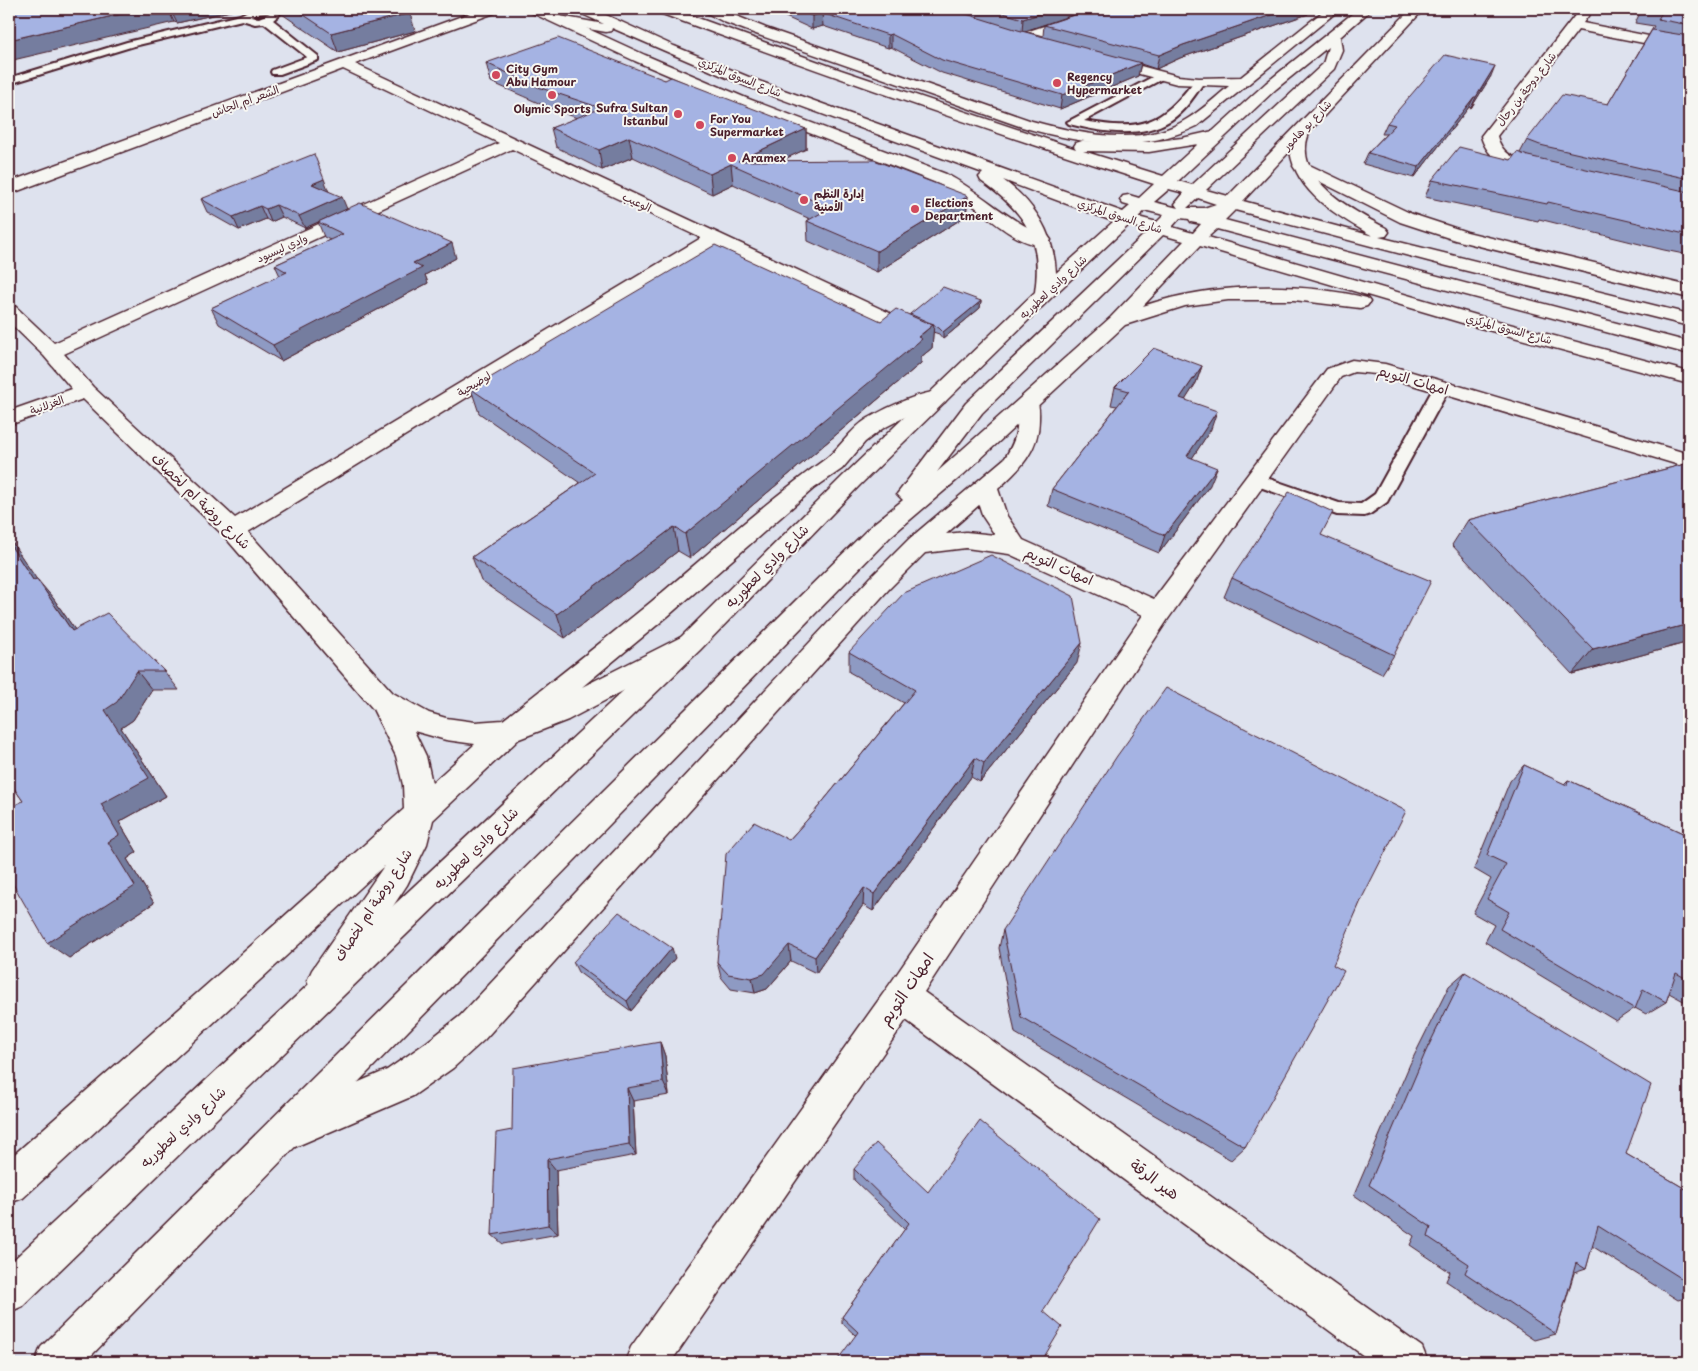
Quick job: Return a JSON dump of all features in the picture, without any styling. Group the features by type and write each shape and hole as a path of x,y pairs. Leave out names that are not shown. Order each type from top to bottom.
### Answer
{"street":[{"name":"الشعر أم الجاش","path":"9,188 487,11 508,9"},
{"path":"530,9 535,9"},
{"name":"شارع السوق المركزي","path":"535,9 640,58 741,101 940,178 962,189 1004,222 1042,240"},
{"name":"شارع السوق المركزي","path":"583,9 630,32 751,83 1127,219 1476,320 1684,377"},
{"path":"662,9 682,14 836,73 1023,137 1194,192 1453,262 1689,320"},
{"path":"710,9 728,19 761,31 1051,132 1098,139 1147,138 1180,130 1334,9"},
{"path":"1050,46 1018,36 1107,9"},
{"name":"شارع بو هامور","path":"1196,240 1212,221 1418,9"},
{"name":"شارع دوحة بن رحال","path":"1550,174 1518,164 1499,155 1490,146 1489,136 1587,9"},
{"path":"1127,219 1216,134 1360,11"},
{"path":"560,20 630,32"},
{"path":"1575,25 1689,48"},
{"path":"882,530 974,408 1160,229 1194,192 1330,66 1335,50 1333,36"},
{"path":"1086,56 1160,76 1199,82 1243,82"},
{"name":"الوعيب","path":"343,64 932,340"},
{"path":"1199,82 1226,95"},
{"path":"1302,130 1297,147 1301,166 1320,192 1355,219 1405,244 1453,262"},
{"path":"1023,137 1073,146 1125,148 1175,144 1216,134"},
{"name":"وادي ليسيود","path":"51,352 512,143"},
{"path":"960,160 997,184 1013,197 1037,227 1048,259 1048,277 1044,294"},
{"path":"1301,166 1428,227 1689,292"},
{"path":"56,1362 882,530 956,469 1118,321 1196,240 1184,234 1176,226 1176,213 1181,200 1180,193 1164,182"},
{"path":"1116,196 1689,348"},
{"path":"1127,219 1145,212 1204,214 1231,203"},
{"name":"شارع وادي لعطوريه","path":"9,1292 691,643 937,397 1044,294 1127,219"},
{"name":"لوضيحية","path":"234,530 714,238"},
{"path":"1118,321 1184,300 1249,292 1336,298 1476,320"},
{"path":"1584,295 1689,306"},
{"name":"شارع روضة ام لخصاف","path":"9,310 51,352 86,391 234,530 383,702 411,756 418,785 419,814 412,844 396,875 300,1016"},
{"name":"امهات التويم","path":"646,1362 902,996 1159,612 1334,373 1352,366 1378,368 1689,461"},
{"name":"الغزلانية","path":"9,418 86,391"},
{"name":"شارع وادي لعطوريه","path":"9,1184 291,932 509,730 659,609 805,484 834,464 857,437 874,424 899,411 937,397"},
{"path":"282,1134 400,1083 440,1055 472,1028 873,590 918,545 1013,464 1024,446 1028,427 1028,404"},
{"name":"امهات التويم","path":"986,488 995,517 1014,546"},
{"name":"امهات التويم","path":"918,545 966,540 1014,546 1159,612"},
{"name":"شارع روضة ام لخصاف","path":"383,702 421,722 446,730 475,733 509,730 558,712 691,643"},
{"name":"هير الرقة","path":"902,996 1407,1362"}],"lane":[{"path":"9,71 243,17 253,10 267,9 275,12 287,9"},
{"path":"243,17 249,20 266,19 273,16 275,12"},
{"path":"266,19 314,58 276,72"},
{"path":"9,82 131,44"},
{"path":"1160,76 1073,122 1117,129 1138,128 1154,124 1168,117 1199,82"},
{"path":"1255,479 1337,508 1364,510 1381,498 1442,387"}],"building":[{"path":"9,9 143,9 9,40"},
{"path":"295,9 399,9 410,13 331,33"},
{"path":"795,9 950,9 1018,30 1141,63 1062,95 942,60 891,34 888,35 822,13 812,16"},
{"path":"990,9 1055,9 1023,19"},
{"path":"1092,9 1289,9 1159,55 1044,25"},
{"path":"1649,9 1689,9 1689,25 1658,19 1663,11"},
{"path":"1652,30 1689,36 1689,179 1540,145 1527,140 1562,95 1608,104"},
{"path":"558,38 665,80 671,77 806,129 738,161 874,160 968,196 877,251 807,221 830,208 731,164 710,174 629,137 599,150 551,128 601,108 538,87 486,63"},
{"path":"1445,55 1495,66 1476,97 1474,97 1419,167 1368,153 1395,125 1387,123"},
{"path":"1459,147 1511,160 1517,152 1689,192 1689,235 1548,202 1547,204 1432,180"},
{"path":"314,154 324,179 312,184 342,197 299,216 276,205 266,209 260,206 233,217 201,199"},
{"path":"360,203 452,243 413,263 422,268 273,345 211,308 287,272 275,265 343,234 318,222"},
{"path":"715,245 881,321 896,309 934,324 918,337 922,339 685,534 674,527 557,614 472,557 595,473 471,389"},
{"path":"943,287 981,301 943,332 934,324 910,314"},
{"path":"1154,348 1202,366 1180,398 1217,411 1187,456 1217,468 1165,535 1052,489 1129,391 1115,387"},
{"path":"1689,463 1689,624 1593,649 1468,520"},
{"path":"1289,492 1333,512 1321,535 1431,581 1394,655 1232,578"},
{"path":"9,543 33,580 37,579 72,631 107,613 164,671 137,671 117,702 105,710 149,778 101,804 119,835 108,842 135,886 47,943 9,877 9,808 23,801 9,781"},
{"path":"991,555 1073,596 1082,643 984,763 975,758 874,894 864,888 815,957 789,945 764,974 752,978 728,974 717,962 726,854 754,822 789,840 915,690 849,652 904,593"},
{"path":"1166,688 1406,811 1363,896 1333,965 1344,971 1245,1147 1021,1017 1003,930 1117,756"},
{"path":"1524,765 1567,785 1568,780 1689,836 1689,980 1676,973 1666,1002 1643,989 1635,1009 1500,929 1509,912 1487,899 1506,864 1487,855"},
{"path":"619,912 672,948 627,1001 573,962"},
{"path":"1465,972 1651,1085 1626,1154 1689,1191 1689,1283 1598,1226 1586,1269 1576,1263 1556,1334 1465,1273 1469,1264 1428,1237 1431,1227 1369,1185 1426,1051"},
{"path":"660,1042 663,1082 627,1088 629,1144 547,1159 548,1225 492,1235 496,1133 512,1130 513,1068"},
{"path":"980,1121 1100,1219 1043,1311 1062,1327 1041,1362 836,1362 858,1332 842,1317 909,1223 854,1169 876,1143 928,1192"}],"place":[{"name":"City Gym Abu Hamour","path":"496,75"},
{"name":"Regency Hypermarket","path":"1057,83"},
{"name":"Olymic Sports","path":"552,95"},
{"name":"Sufra Sultan Istanbul","path":"678,114"},
{"name":"For You Supermarket","path":"700,125"},
{"name":"Aramex","path":"732,158"},
{"name":"إدارة النظم الأمنية","path":"804,200"},
{"name":"Elections Department","path":"915,209"}]}
